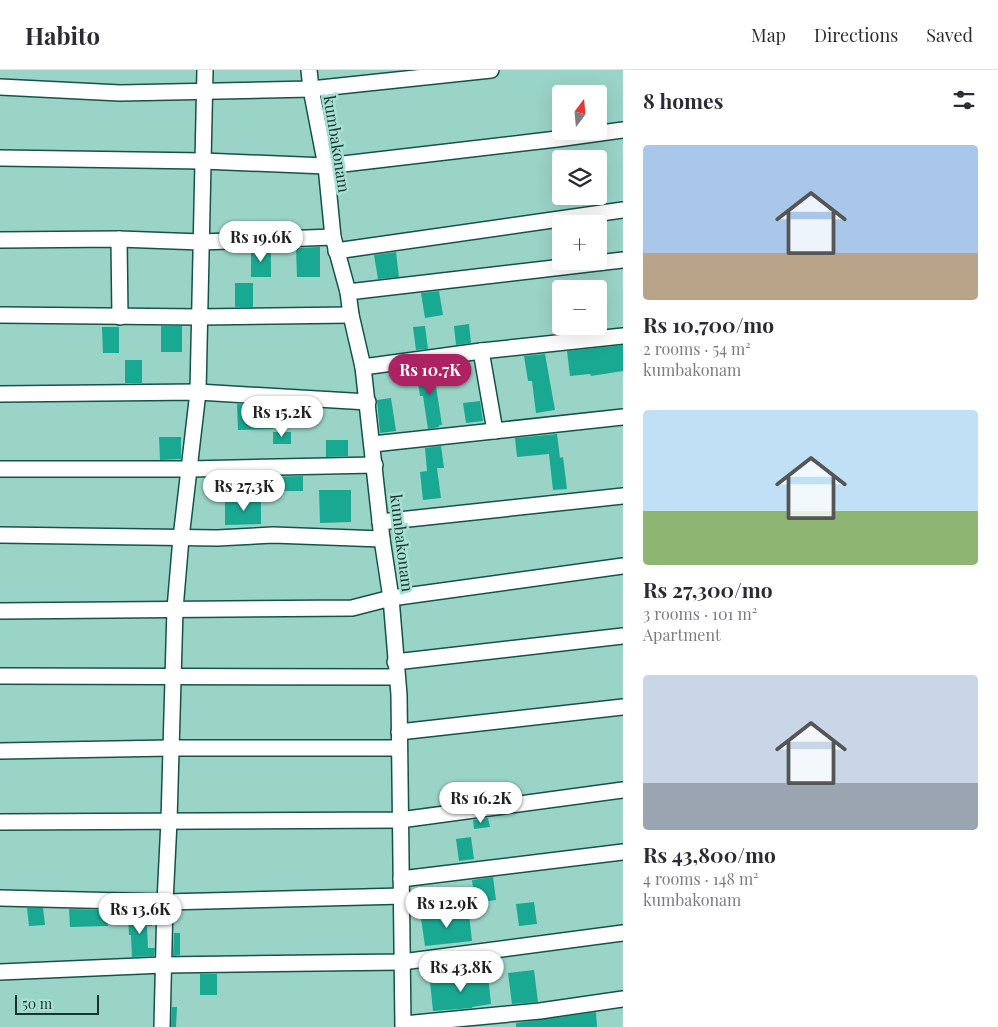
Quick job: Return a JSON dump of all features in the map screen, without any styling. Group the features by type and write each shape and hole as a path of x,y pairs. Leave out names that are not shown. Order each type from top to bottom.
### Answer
{"street":[{"path":"162,1027 175,609 181,538 198,392 205,70"},
{"name":"kumbakonam","path":"309,70 326,166 335,244 348,292 351,315 363,366 382,539 391,598 400,748 404,1026"},
{"path":"0,87 120,93 311,89 491,70"},
{"path":"0,158 203,161 326,166 623,130"},
{"path":"0,240 119,239 335,244 623,210"},
{"path":"119,239 120,317"},
{"path":"348,292 623,260"},
{"path":"0,315 120,317 351,315"},
{"path":"363,366 623,336"},
{"path":"481,351 495,431"},
{"path":"0,394 198,392 368,402"},
{"path":"373,444 623,417"},
{"path":"0,469 190,469 375,465"},
{"path":"380,522 623,496"},
{"path":"0,535 181,538 272,535 382,539"},
{"path":"0,611 352,608 391,598 623,566"},
{"path":"0,676 174,676 396,669 623,636"},
{"path":"399,732 623,707"},
{"path":"0,751 171,748 400,748"},
{"path":"0,822 400,820 623,790"},
{"path":"401,879 623,852"},
{"path":"0,898 165,902 402,896"},
{"path":"0,972 163,965 402,962 623,933"},
{"path":"404,1026 540,1011 623,999"}],"building":[{"path":"320,247 320,277 297,277 296,248"},
{"path":"271,249 271,277 251,277 251,250"},
{"path":"396,252 399,277 378,279 374,255"},
{"path":"235,283 253,283 253,307 235,307"},
{"path":"439,291 443,315 425,318 421,293"},
{"path":"469,324 471,343 456,345 454,326"},
{"path":"161,326 182,326 182,352 161,352"},
{"path":"425,326 428,349 416,350 413,327"},
{"path":"102,327 119,327 119,353 103,353"},
{"path":"623,345 623,371 591,376 590,374 570,376 567,351"},
{"path":"545,354 555,410 536,413 532,381 528,381 524,356"},
{"path":"125,360 142,360 142,383 125,383"},
{"path":"433,367 442,425 428,429 423,396 420,396 416,369"},
{"path":"391,398 396,431 380,433 377,400"},
{"path":"480,401 483,421 466,423 463,403"},
{"path":"237,404 273,406 273,429 238,430"},
{"path":"293,407 312,408 312,427 293,428"},
{"path":"273,432 291,432 291,444 273,444"},
{"path":"557,434 560,458 563,457 567,489 553,490 549,454 517,457 515,438"},
{"path":"159,437 181,437 181,459 160,460"},
{"path":"326,440 348,440 348,456 326,457"},
{"path":"441,446 444,468 437,468 441,498 423,500 420,472 427,471 425,448"},
{"path":"303,476 303,491 281,491 281,495 264,495 264,477"},
{"path":"319,490 351,490 351,522 320,523"},
{"path":"245,497 261,497 261,524 225,525 225,501 245,501"},
{"path":"488,818 490,827 474,829 473,820"},
{"path":"471,837 474,859 459,861 456,839"},
{"path":"493,877 496,900 475,903 472,880"},
{"path":"534,902 537,924 519,926 516,904"},
{"path":"27,908 43,908 45,925 29,926"},
{"path":"69,909 107,910 108,926 70,927"},
{"path":"469,913 472,941 425,946 421,918"},
{"path":"151,914 152,926 147,926 148,948 155,948 154,956 132,957 128,915"},
{"path":"174,933 180,933 180,955 173,956"},
{"path":"534,970 538,1002 512,1004 508,973"},
{"path":"200,974 217,974 217,995 200,995"},
{"path":"488,975 491,1004 472,1008 433,1011 430,982"},
{"path":"172,1007 177,1007 176,1027 171,1027"},
{"path":"596,1012 597,1027 516,1027 516,1023"}]}
